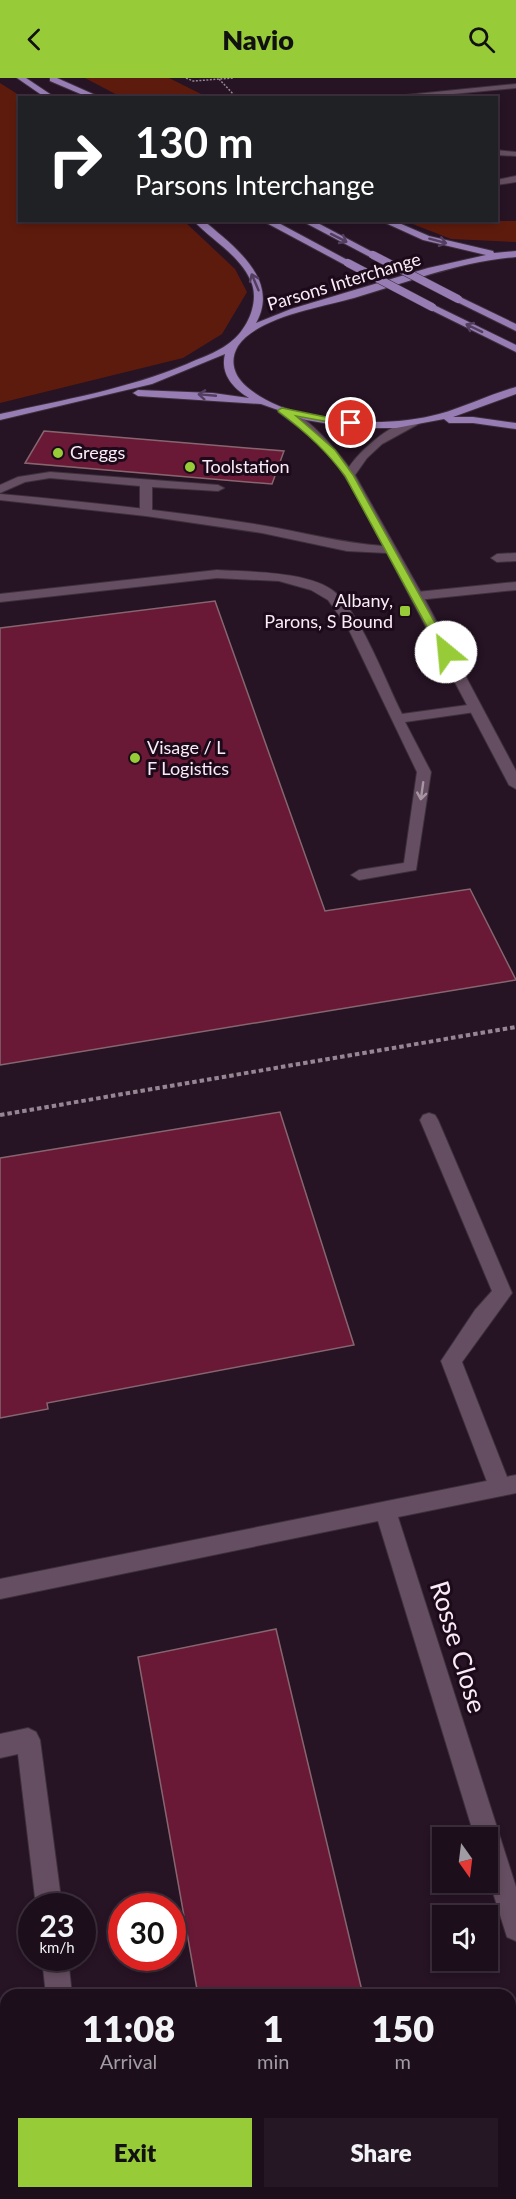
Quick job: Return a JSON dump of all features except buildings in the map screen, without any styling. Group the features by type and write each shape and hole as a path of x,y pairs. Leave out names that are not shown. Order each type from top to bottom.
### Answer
{"main road":[{"path":"21,78 42,96"},
{"path":"21,78 49,96"},
{"path":"52,79 80,96"},
{"path":"52,79 93,96"},
{"path":"199,222 243,262 256,279 260,296 256,314 243,335"},
{"path":"269,222 516,349"},
{"path":"308,222 516,328"},
{"path":"388,222 426,238 501,255"},
{"name":"Parsons Interchange","path":"107,394 157,380 200,364 233,346 243,335 281,317 461,263 516,254"},
{"path":"233,346 228,360 231,375 244,390 282,410 315,419 351,423 473,420 516,426"},
{"path":"421,421 468,408 516,390"},
{"path":"0,417 107,394 160,392 265,403"}],"street":[{"path":"468,78 480,89"},
{"path":"402,96 516,86"},
{"path":"498,152 516,154"},
{"path":"498,183 516,179"},
{"path":"282,410 324,445 349,475 417,596 516,785"},
{"path":"349,475 363,453 389,434 421,421"},
{"path":"0,490 22,479 50,475 218,488"},
{"path":"146,483 146,512"},
{"path":"0,497 146,512 262,529 347,547 391,550"},
{"path":"497,558 516,557"},
{"path":"0,598 217,574 280,578 315,587 333,597 354,628 424,772 411,867 359,875"},
{"path":"417,596 516,586"},
{"path":"397,718 476,708"},
{"path":"0,1589 508,1485 451,1361 482,1316 502,1293 429,1120"},
{"name":"Rosse Close","path":"385,1510 516,1928"},
{"path":"0,1746 28,1740 47,1893"},
{"path":"56,1971 58,1989"}],"path":[{"path":"186,78 193,81 234,78"},
{"path":"219,79 235,96"},
{"path":"0,1115 516,1027"}],"shaded area":[{"path":"85,78 169,78 205,96 119,96"},
{"path":"0,83 20,96 18,96 18,222 185,222 235,269 247,292 222,334 183,358 0,403"},
{"path":"516,221 516,242 451,239 408,222"}],"place":[{"name":"Greggs","path":"58,453"},
{"name":"Toolstation","path":"190,467"},
{"name":"Albany, Parons, S Bound","path":"405,611"},
{"name":"Visage / L F Logistics","path":"135,758"}],"route":[{"path":"351,423 315,419 282,410 309,430 332,452 349,475 446,652"}]}
